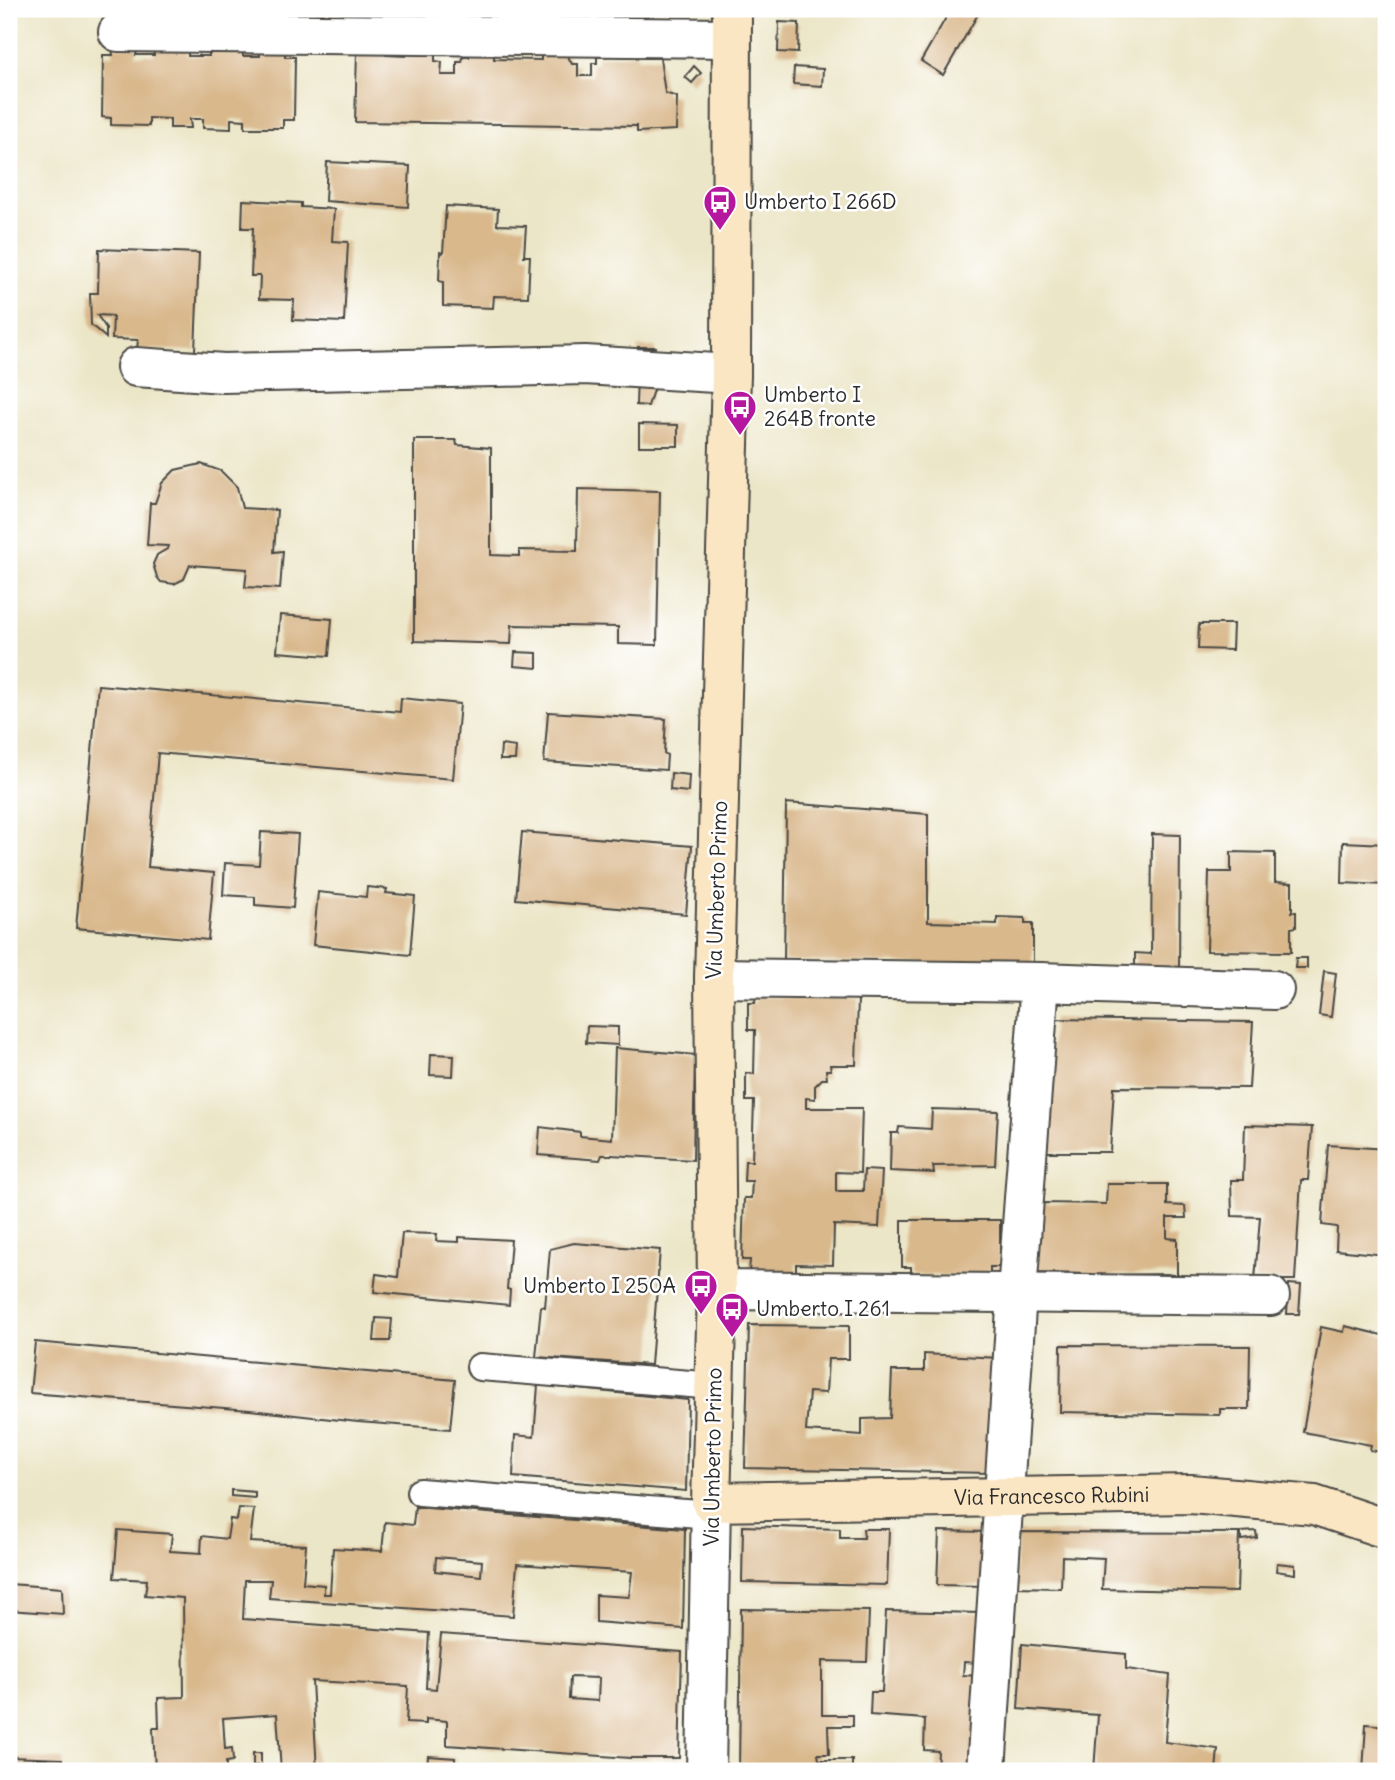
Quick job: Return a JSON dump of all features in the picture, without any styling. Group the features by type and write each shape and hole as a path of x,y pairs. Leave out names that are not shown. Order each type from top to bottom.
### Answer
{"main road":[{"name":"Via Umberto Primo","path":"711,1509 717,1290 714,978 731,374 731,23"},
{"name":"Via Francesco Rubini","path":"711,1509 1191,1494 1314,1505 1386,1529"}],"street":[{"path":"118,32 731,23"},
{"path":"136,367 223,373 585,365 731,374"},
{"path":"714,978 1041,982 1274,990"},
{"path":"986,1771 1017,1293 1041,982"},
{"path":"717,1290 1270,1296"},
{"name":"Via Umberto Primo","path":"706,1771 711,1509"}],"lane":[{"path":"480,1367 715,1386"},
{"path":"420,1492 711,1509"}],"building":[{"path":"124,9 170,9 170,18 124,26"},
{"path":"317,9 402,9 402,27 316,27"},
{"path":"770,9 793,9 794,13 770,13"},
{"path":"951,9 981,9 943,75 921,61"},
{"path":"779,22 799,23 798,53 778,52"},
{"path":"112,47 138,47 136,55 154,55 154,47 188,47 188,56 209,56 209,47 243,48 243,56 260,56 259,48 285,48 285,57 295,57 294,120 283,120 283,128 245,128 245,120 231,119 231,129 203,128 203,119 190,119 191,128 170,128 170,119 149,118 149,126 111,125 111,118 102,117 103,55 113,55"},
{"path":"386,50 386,55 406,56 407,50 435,54 435,61 442,62 441,75 457,75 457,62 462,62 463,57 469,57 469,52 494,52 494,59 541,60 541,52 566,53 572,64 578,64 578,76 592,76 592,63 597,63 597,57 637,54 637,58 660,58 665,93 677,97 676,130 637,132 637,126 355,122 357,53"},
{"path":"694,66 701,73 692,83 685,77"},
{"path":"794,67 823,69 822,86 793,84"},
{"path":"327,162 410,166 408,207 325,201"},
{"path":"243,200 301,203 301,207 334,209 332,241 348,242 344,322 293,320 294,300 259,299 260,276 251,276 253,228 242,228"},
{"path":"446,206 498,209 497,225 526,226 524,256 530,256 528,297 494,296 493,308 443,306 443,282 439,281"},
{"path":"99,249 199,253 195,351 137,349 138,340 112,339 113,316 97,315 106,328 106,338 91,325 90,293 98,293"},
{"path":"638,347 656,347 651,369 660,383 653,390 648,406 636,405"},
{"path":"639,424 678,425 678,446 639,446"},
{"path":"414,440 456,440 457,445 491,448 491,555 519,556 519,550 577,551 578,489 660,491 657,645 618,644 618,627 512,625 511,644 414,641"},
{"path":"201,464 221,471 237,487 242,508 277,510 274,552 283,551 280,589 245,587 247,569 190,565 184,579 174,584 161,582 157,577 153,564 157,555 168,546 147,545 150,503 155,503 162,483 175,470"},
{"path":"280,615 332,619 329,656 277,652"},
{"path":"1199,624 1233,624 1232,650 1198,649"},
{"path":"515,652 537,653 537,668 514,666"},
{"path":"98,685 400,712 401,698 460,704 453,779 158,753 148,867 214,873 208,940 76,928"},
{"path":"548,712 666,719 666,770 544,762"},
{"path":"501,745 516,747 515,760 500,760"},
{"path":"671,773 689,775 688,792 670,790"},
{"path":"786,803 928,814 928,922 997,924 997,917 1025,918 1025,923 1033,923 1033,965 784,961"},
{"path":"261,832 298,834 293,908 255,905 255,897 223,895 225,863 259,865"},
{"path":"522,832 692,846 686,914 516,899"},
{"path":"1152,834 1180,835 1179,969 1135,969 1135,953 1151,954"},
{"path":"1343,842 1386,844 1386,885 1342,883"},
{"path":"1231,852 1275,853 1275,882 1292,883 1292,912 1296,912 1296,927 1291,928 1291,952 1207,951 1209,872 1231,872"},
{"path":"367,887 387,889 386,893 415,896 410,955 313,945 318,892 366,897"},
{"path":"1296,958 1307,958 1307,968 1295,968"},
{"path":"1324,971 1336,973 1331,1017 1319,1015"},
{"path":"756,997 858,999 856,1065 830,1065 831,1070 826,1070 827,1079 822,1079 815,1086 815,1099 806,1098 806,1108 862,1108 860,1173 836,1172 836,1191 863,1191 864,1170 882,1171 879,1227 834,1225 833,1265 796,1264 796,1274 749,1272 750,1260 742,1260 744,1198 751,1198 752,1181 744,1181 745,1161 752,1161 754,1101 746,1101 746,1073 754,1074 755,1030 748,1030 748,1003 755,1003"},
{"path":"1053,1019 1253,1022 1249,1088 1114,1087 1110,1152 1045,1152"},
{"path":"587,1026 618,1027 618,1045 586,1043"},
{"path":"615,1048 695,1055 693,1160 602,1155 600,1160 538,1155 540,1127 580,1132 580,1136 612,1139"},
{"path":"431,1054 454,1055 453,1076 430,1075"},
{"path":"932,1109 998,1111 995,1165 933,1166 934,1173 890,1171 891,1133 898,1133 899,1127 931,1129"},
{"path":"1245,1125 1312,1127 1308,1180 1301,1180 1295,1280 1255,1280 1260,1217 1232,1216 1231,1180 1243,1180"},
{"path":"1328,1145 1386,1149 1386,1255 1336,1250 1337,1227 1322,1225"},
{"path":"1107,1184 1167,1184 1167,1205 1185,1206 1186,1218 1167,1218 1167,1238 1177,1239 1177,1276 1112,1275 1112,1279 1092,1279 1092,1274 1037,1273 1041,1203 1106,1204"},
{"path":"902,1220 1000,1220 1000,1267 990,1267 990,1276 911,1275 911,1267 902,1267"},
{"path":"402,1233 437,1234 436,1241 459,1242 459,1237 511,1240 507,1289 510,1290 509,1305 374,1292 376,1274 398,1277"},
{"path":"574,1243 660,1250 651,1365 536,1357 541,1306 545,1307 550,1249"},
{"path":"1289,1284 1301,1285 1299,1314 1287,1314"},
{"path":"376,1318 392,1319 390,1341 374,1341"},
{"path":"749,1325 849,1326 849,1359 828,1359 826,1393 809,1392 806,1431 862,1435 862,1419 890,1418 892,1371 924,1371 924,1354 999,1358 992,1473 745,1468"},
{"path":"1345,1326 1386,1336 1386,1453 1370,1450 1371,1445 1303,1432 1321,1327 1344,1332"},
{"path":"35,1342 455,1380 450,1429 30,1393"},
{"path":"1061,1345 1250,1346 1249,1409 1220,1409 1220,1415 1060,1412"},
{"path":"538,1385 688,1400 686,1491 513,1477 515,1435 534,1437"},
{"path":"231,1490 255,1492 255,1498 231,1496"},
{"path":"415,1507 685,1529 683,1629 596,1622 596,1595 629,1597 632,1572 517,1564 513,1616 269,1598 271,1580 245,1580 243,1619 429,1633 426,1688 436,1689 441,1634 682,1652 679,1758 630,1758 447,1745 447,1721 426,1719 426,1724 406,1723 408,1686 312,1681 317,1771 281,1771 277,1714 223,1718 225,1749 232,1748 233,1761 226,1762 226,1771 155,1771 153,1728 159,1728 158,1698 184,1697 183,1598 145,1595 147,1580 114,1578 118,1530 172,1534 170,1551 201,1553 202,1536 227,1539 230,1519 237,1520 239,1508 254,1509 250,1542 306,1545 303,1583 324,1585 324,1594 330,1594 333,1548 382,1551 385,1522 413,1525","holes":["436,1557 482,1561 481,1576 435,1571","570,1677 599,1678 598,1701 569,1699"]},
{"path":"743,1526 840,1529 840,1538 864,1538 863,1529 889,1529 887,1585 742,1582"},
{"path":"939,1531 988,1532 986,1586 937,1585"},
{"path":"1256,1531 1257,1538 1241,1540 1241,1532"},
{"path":"1018,1532 1239,1533 1237,1592 1102,1589 1104,1558 1062,1556 1061,1588 1014,1587"},
{"path":"1277,1563 1295,1565 1295,1574 1276,1571"},
{"path":"9,1584 62,1588 63,1614 9,1610"},
{"path":"741,1609 869,1611 867,1662 822,1661 822,1715 853,1715 853,1726 828,1726 829,1754 818,1754 819,1760 852,1760 852,1771 739,1771"},
{"path":"886,1611 982,1613 979,1663 964,1662 963,1675 979,1676 974,1771 937,1771 938,1751 924,1750 925,1719 870,1715 871,1692 882,1692"},
{"path":"1022,1644 1126,1654 1126,1669 1170,1675 1165,1742 1218,1749 1216,1771 1163,1768 1162,1771 1094,1771 1098,1715 1018,1709"},
{"path":"1366,1724 1386,1726 1386,1771 1363,1771"},
{"path":"253,1753 261,1753 261,1765 253,1766"},
{"path":"428,1756 455,1758 455,1771 427,1771"},
{"path":"9,1757 62,1759 63,1771 9,1771"}],"place":[{"name":"Umberto I 266D","path":"720,232"},
{"name":"Umberto I 264B fronte","path":"740,437"},
{"name":"Umberto I 250A","path":"701,1316"},
{"name":"Umberto I 261","path":"732,1339"}]}
